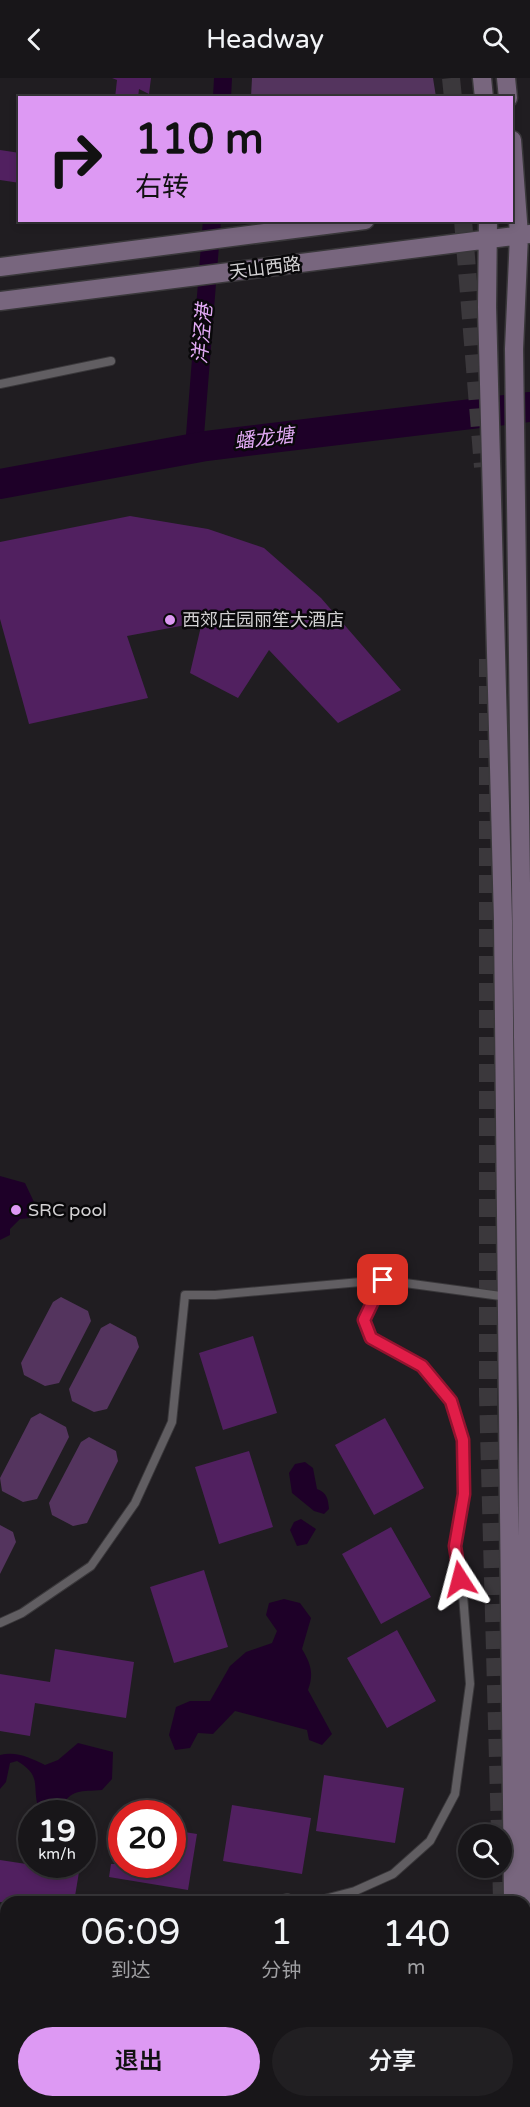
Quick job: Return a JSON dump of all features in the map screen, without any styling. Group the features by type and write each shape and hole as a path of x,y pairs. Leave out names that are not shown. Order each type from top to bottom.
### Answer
{"main road":[{"path":"482,78 484,96"},
{"path":"506,78 508,96"},
{"path":"513,148 525,234 514,350 529,1418 525,1896"},
{"name":"天山西路","path":"0,267 349,222"},
{"path":"488,222 502,909 513,1896"},
{"name":"天山西路","path":"0,301 525,234"}],"lane":[{"path":"0,384 111,361"},
{"path":"336,1896 355,1891 393,1874 430,1841 455,1794 470,1684 463,1596 455,1546 464,1494 463,1440 451,1401 422,1366 371,1338 364,1320 383,1280"},
{"path":"0,1623 22,1613 91,1566 135,1503 172,1422 185,1295 214,1295 383,1280 527,1300"}],"shaded area":[{"path":"252,78 433,78 436,96 251,96"},
{"name":"SRC pool","path":"0,1176 25,1183 34,1202 31,1218 20,1219 10,1229 10,1235 0,1240"},
{"path":"61,1297 88,1311 91,1321 59,1383 45,1386 24,1375 21,1363 53,1302"},
{"path":"110,1323 136,1337 139,1347 107,1409 94,1412 72,1401 69,1389 101,1328"},
{"path":"40,1413 66,1427 69,1437 37,1499 23,1502 2,1491 0,1478 31,1418"},
{"path":"89,1437 116,1451 118,1461 87,1523 73,1526 52,1515 49,1503 81,1442"},
{"path":"305,1462 313,1468 317,1489 325,1494 327,1499 329,1509 324,1514 314,1511 292,1493 289,1473 295,1464"},
{"path":"301,1519 316,1529 307,1544 297,1546 290,1530 294,1522"},
{"path":"0,1525 13,1532 16,1542 0,1574"},
{"path":"284,1599 300,1603 311,1618 302,1649 311,1669 308,1690 332,1734 322,1745 309,1740 307,1730 235,1711 213,1734 198,1733 190,1748 175,1750 169,1735 176,1707 190,1701 210,1701 230,1666 246,1652 272,1643 277,1631 266,1615 269,1603"},
{"path":"78,1743 113,1752 112,1779 102,1790 78,1792 67,1800 36,1800 33,1776 25,1766 17,1761 10,1763 6,1782 0,1789 0,1755 18,1755 45,1765 58,1760"}],"building":[{"path":"112,78 151,78 149,94 139,89 138,96 115,96 117,80"},
{"path":"0,150 18,153 18,183 0,180"},
{"name":"西郊庄园丽笙大酒店","path":"130,516 208,529 264,548 321,598 401,690 338,723 269,650 238,698 190,673 202,622 127,636 148,698 29,724 0,619 0,542"},
{"path":"253,1336 277,1413 223,1430 199,1353"},
{"path":"385,1418 424,1488 374,1515 335,1445"},
{"path":"249,1451 273,1527 219,1544 195,1467"},
{"path":"391,1527 431,1597 381,1624 342,1554"},
{"path":"204,1570 228,1647 174,1663 150,1587"},
{"path":"397,1630 436,1701 387,1728 347,1658"},
{"path":"55,1649 134,1662 126,1718 35,1703 30,1736 0,1731 0,1674 50,1682"},
{"path":"324,1775 404,1788 395,1843 316,1831"},
{"path":"232,1805 311,1818 302,1874 223,1861"},
{"path":"186,1832 197,1834 188,1890 115,1878 186,1878"},
{"path":"0,1860 18,1863 18,1878 78,1878 75,1896 0,1896"}],"waterway":[{"name":"洋泾港","path":"222,96 223,78"},
{"name":"洋泾港","path":"194,448 212,222"},
{"name":"蟠龙塘","path":"0,484 206,446 530,407"}],"tunnel":[{"path":"451,78 453,96"},
{"path":"463,222 483,467"},
{"path":"488,659 488,1395 500,1824"},
{"path":"501,1878 502,1896"}],"place":[{"name":"西郊庄园丽笙大酒店","path":"170,620"},
{"name":"SRC pool","path":"16,1210"}],"route":[{"path":"383,1280 364,1320 371,1338 397,1355 422,1366 451,1401 463,1440 464,1494 455,1546 460,1579"}]}
